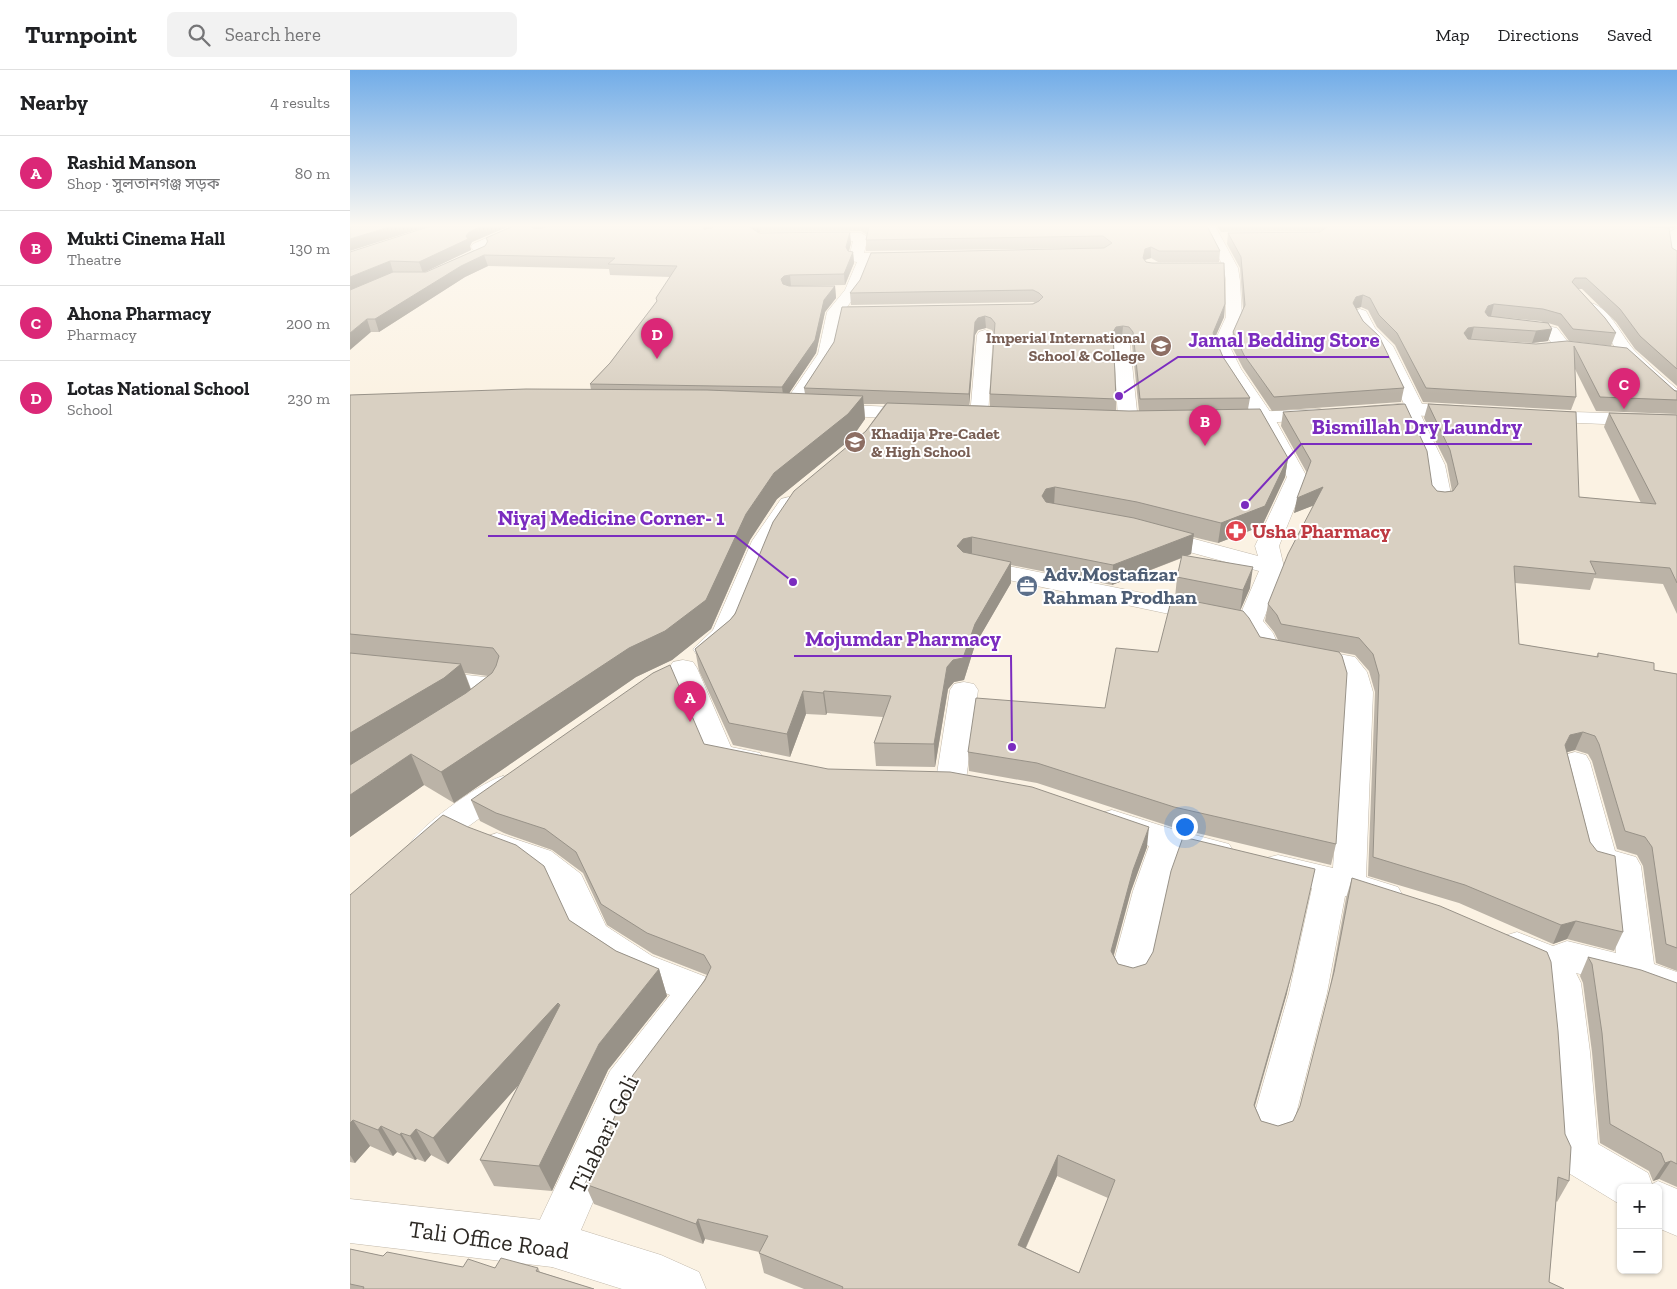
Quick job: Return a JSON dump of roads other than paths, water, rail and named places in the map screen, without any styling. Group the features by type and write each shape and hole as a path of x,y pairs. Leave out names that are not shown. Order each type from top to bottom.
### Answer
{"street":[{"path":"790,408 826,354 834,312 852,292 856,281"},
{"path":"1234,281 1234,317 1221,345 1232,369 1265,419 1297,477 1266,546 1272,567 1250,622"},
{"path":"834,292 852,292"},
{"path":"1577,294 1609,326 1628,354 1677,399"},
{"path":"834,312 890,311"},
{"path":"1360,314 1368,330 1385,346 1413,404 1409,409"},
{"path":"1501,324 1551,331 1555,347 1628,354"},
{"path":"979,416 985,335"},
{"path":"1122,345 1128,421"},
{"path":"770,407 930,414"},
{"path":"1409,409 1435,465 1441,499"},
{"path":"1206,420 1265,419 1409,409 1477,413"},
{"path":"865,436 882,413"},
{"path":"960,415 999,417"},
{"path":"1516,415 1677,421"},
{"path":"1108,420 1148,421"},
{"path":"776,766 720,755 674,672 724,634 763,541 787,505 808,488"},
{"path":"1135,530 1272,567"},
{"path":"972,566 1250,622 1260,633 1266,648 1345,663 1353,672 1359,692 1340,882 1272,1126"},
{"path":"407,677 493,685 491,695 458,720"},
{"path":"951,781 964,690"},
{"path":"1575,762 1601,859 1624,866 1637,973"},
{"path":"408,861 451,823 524,771"},
{"path":"1082,811 1167,840 1340,882 1411,904"},
{"name":"Tilabari Goli","path":"451,823 491,843 539,860 569,883 592,935 638,966 696,989 624,1084 552,1244"},
{"path":"1130,972 1150,891 1167,840"},
{"path":"1491,935 1553,962 1562,983 1570,1052 1577,1155 1625,1184"},
{"path":"1553,962 1567,956 1637,973 1677,988"},
{"path":"1662,1205 1677,1214"},
{"name":"Tali Office Road","path":"350,1221 552,1244 661,1278 682,1289"}],"place":[{"name":"Imperial International School & College","path":"1161,346"},
{"name":"Lotas National School","path":"657,359"},
{"name":"Jamal Bedding Store","path":"1119,396"},
{"name":"Ahona Pharmacy","path":"1624,409"},
{"name":"Khadija Pre-Cadet & High School","path":"855,442"},
{"name":"Mukti Cinema Hall","path":"1205,446"},
{"name":"Bismillah Dry Laundry","path":"1245,505"},
{"name":"Usha Pharmacy","path":"1236,531"},
{"name":"Niyaj Medicine Corner- 1","path":"793,582"},
{"name":"Adv.Mostafizar Rahman Prodhan","path":"1027,586"},
{"name":"Rashid Manson","path":"690,722"},
{"name":"Mojumdar Pharmacy","path":"1012,747"}]}
